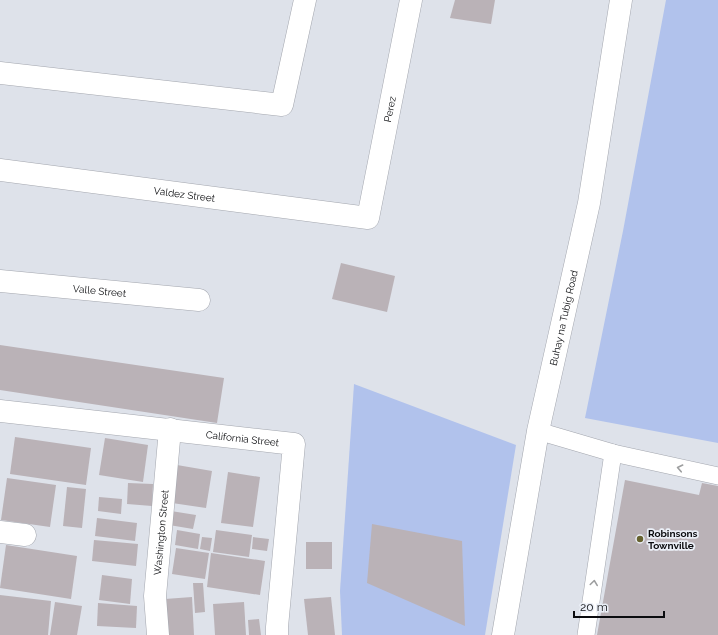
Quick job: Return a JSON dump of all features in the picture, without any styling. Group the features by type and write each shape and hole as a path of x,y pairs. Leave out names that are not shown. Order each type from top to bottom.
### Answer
{"street":[{"path":"0,73 282,105 305,0"},
{"name":"Perez","path":"368,218 411,0"},
{"name":"Buhay na Tubig Road","path":"503,635 538,431 590,202 621,0"},
{"name":"Valdez Street","path":"0,170 368,218"},
{"name":"Valle Street","path":"0,281 199,300"},
{"name":"California Street","path":"0,411 294,444 277,635"},
{"name":"Washington Street","path":"158,635 155,596 170,429"},
{"path":"0,532 25,535"}],"lane":[{"path":"538,431 613,453 718,476"},
{"path":"586,635 613,453"}],"shaded area":[{"path":"666,0 718,0 718,443 585,418 623,231"},
{"path":"354,384 516,445 485,635 342,635 340,591"}],"building":[{"path":"455,0 495,0 491,24 450,18"},
{"path":"341,263 395,276 387,312 332,299"},
{"path":"0,345 224,378 217,423 0,390"},
{"path":"15,437 91,448 86,485 10,474"},
{"path":"105,438 148,445 143,482 99,475"},
{"path":"177,465 212,471 206,508 172,503"},
{"path":"228,472 260,477 253,527 221,523"},
{"path":"7,478 56,485 50,527 1,520"},
{"path":"625,480 699,495 702,483 718,486 718,635 597,635"},
{"path":"128,483 153,484 152,506 127,504"},
{"path":"67,487 86,489 82,528 63,526"},
{"path":"99,497 122,499 121,514 98,511"},
{"path":"171,511 196,515 193,529 169,525"},
{"path":"97,518 137,523 135,541 95,536"},
{"path":"372,524 462,541 465,626 367,583"},
{"path":"177,530 200,534 198,549 175,545"},
{"path":"216,530 252,535 249,557 213,552"},
{"path":"202,537 212,538 210,551 200,549"},
{"path":"253,537 269,539 267,551 252,549"},
{"path":"94,540 138,544 136,566 92,561"},
{"path":"306,542 332,542 332,569 306,569"},
{"path":"6,545 77,556 71,599 0,588"},
{"path":"176,548 209,553 205,579 172,574"},
{"path":"211,553 265,561 260,595 207,587"},
{"path":"102,575 132,579 130,604 99,600"},
{"path":"193,583 203,583 205,612 195,613"},
{"path":"0,595 51,601 48,635 0,635"},
{"path":"192,597 194,635 168,635 165,599"},
{"path":"331,597 335,635 308,635 304,599"},
{"path":"55,602 82,606 77,635 50,635"},
{"path":"244,602 246,635 215,635 213,604"},
{"path":"98,603 137,606 136,628 97,626"},
{"path":"259,619 261,635 249,635 248,620"}],"place":[{"name":"Robinsons Townville","path":"640,539"}]}
